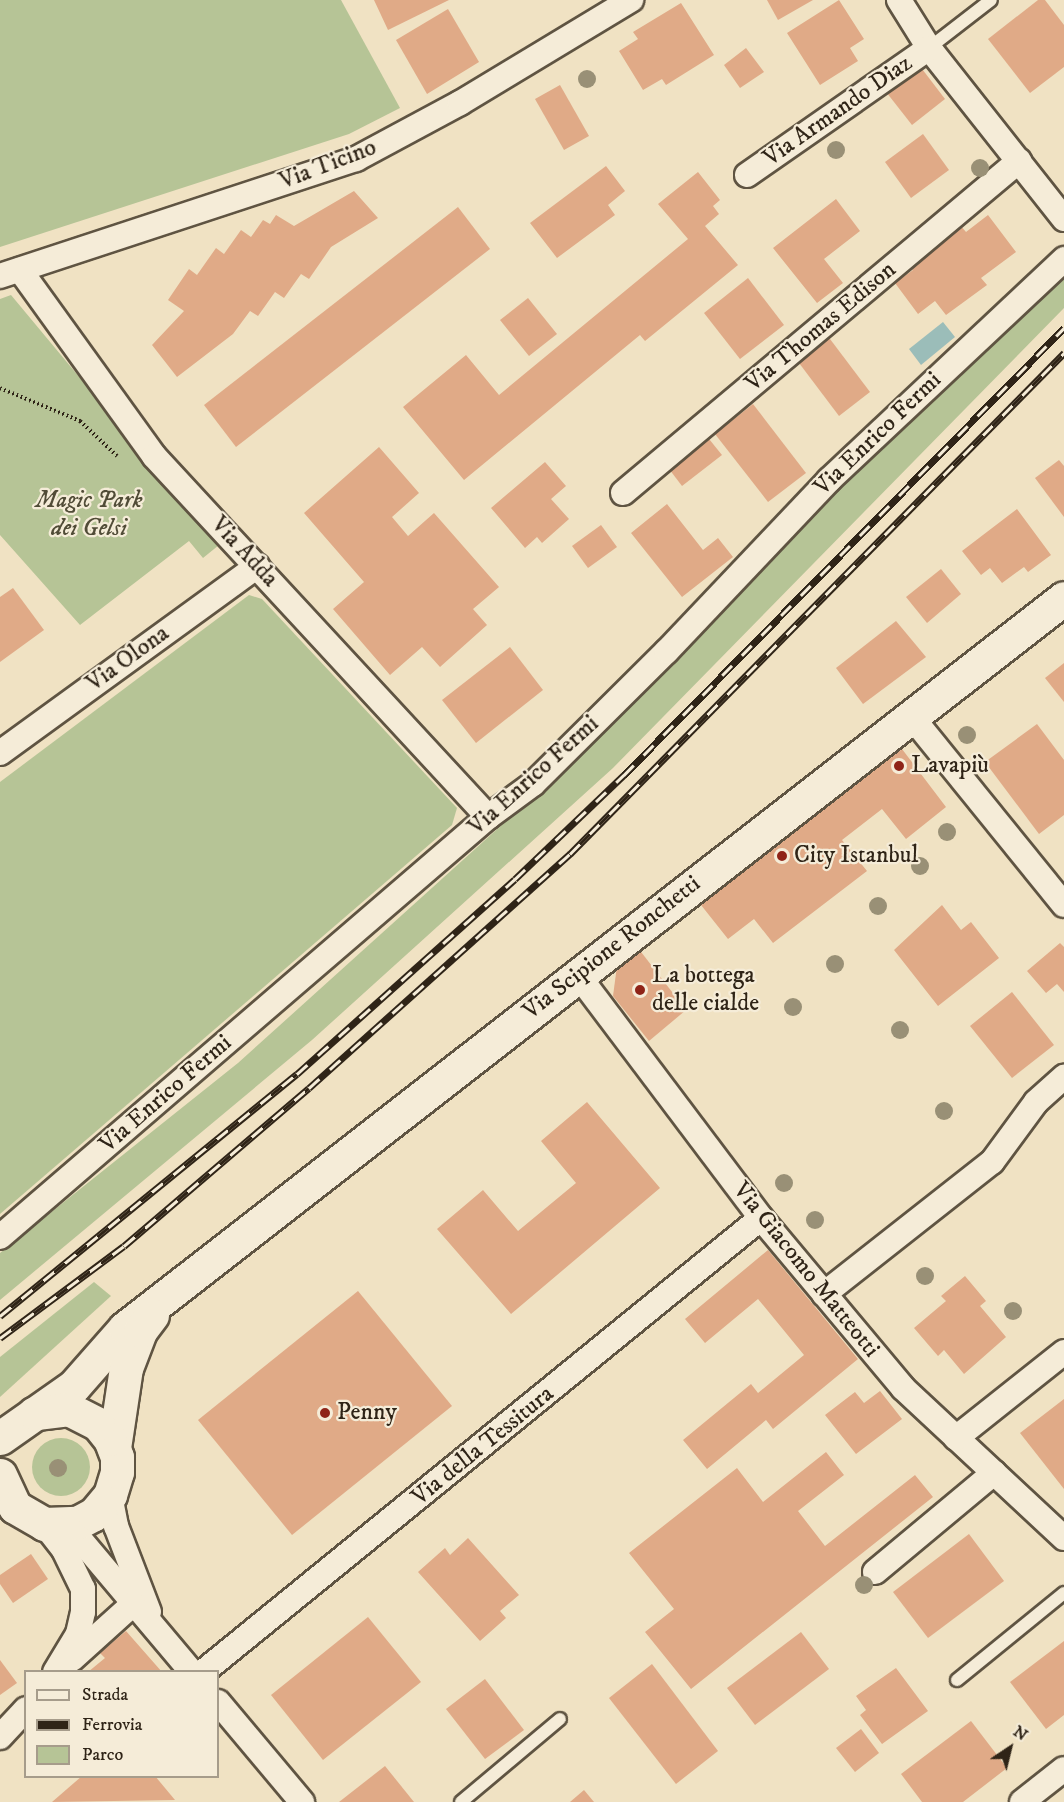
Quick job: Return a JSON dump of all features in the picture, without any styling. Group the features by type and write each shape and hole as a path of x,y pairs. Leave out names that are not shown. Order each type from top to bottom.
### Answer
{"main road":[{"name":"Via Scipione Ronchetti","path":"10,1430 74,1386 114,1338 1064,598"},
{"name":"Via Scipione Ronchetti","path":"110,1495 117,1472 114,1448 130,1354 140,1331 163,1302"},
{"path":"0,1458 10,1430 51,1408 78,1411 98,1424 114,1448"},
{"path":"0,1475 10,1500 33,1518 94,1514 110,1495"}],"street":[{"name":"Via Ticino","path":"10,273 356,159 460,103 631,0"},
{"name":"Via Armando Diaz","path":"899,0 929,48 1064,219"},
{"name":"Via Armando Diaz","path":"747,175 929,48"},
{"name":"Via Thomas Edison","path":"623,493 1019,161"},
{"name":"Via Enrico Fermi","path":"0,1237 488,817 533,784 667,651 829,480 1064,259"},
{"name":"Via Adda","path":"10,273 154,456 488,817"},
{"name":"Via Olona","path":"0,753 257,566"},
{"path":"911,716 1064,905"},
{"name":"Via Giacomo Matteotti","path":"578,975 761,1218 903,1388 1064,1538"},
{"path":"824,1294 992,1162 1036,1102 1064,1077"},
{"name":"Via della Tessitura","path":"204,1670 761,1218"},
{"path":"956,1438 1064,1352"},
{"path":"874,1572 994,1473"},
{"path":"110,1495 116,1526 154,1626"},
{"path":"33,1518 133,1604 191,1670"},
{"path":"33,1518 64,1550 83,1589 83,1612 78,1634 58,1670"},
{"path":"58,1670 133,1604"},
{"path":"219,1703 302,1802"},
{"path":"0,1737 24,1710"},
{"path":"1022,1802 1064,1768"}],"lane":[{"path":"929,48 991,0"},
{"path":"957,1680 1064,1593"},
{"path":"461,1802 560,1719"}],"path":[{"path":"0,388 80,421 120,459"}],"green space":[{"path":"0,0 341,0 400,108 349,134 0,247"},
{"path":"1064,275 1064,308 613,768 312,1040 0,1300 0,1253 238,1063 616,722 828,498"},
{"name":"Magic Park dei Gelsi","path":"11,295 219,545 203,558 189,541 80,625 0,535 0,299"},
{"path":"249,595 262,599 457,808 452,825 0,1214 0,782"},
{"path":"94,1282 111,1296 0,1397 0,1357"},
{"path":"55,1438 67,1438 82,1446 90,1461 90,1473 82,1488 67,1496 55,1496 40,1488 32,1473 32,1461 40,1446"}],"water":[{"path":"943,322 955,337 921,365 909,349"}],"building":[{"path":"374,0 449,0 388,30"},
{"path":"767,0 813,0 778,20"},
{"path":"839,0 864,39 850,48 858,61 820,85 787,33"},
{"path":"1038,0 1045,0 1064,25 1064,67 1030,93 988,39"},
{"path":"681,3 714,55 666,85 662,79 643,90 619,51 638,39 633,32"},
{"path":"448,9 479,62 427,94 396,40"},
{"path":"746,48 764,72 740,88 724,65"},
{"path":"916,61 945,99 912,125 883,88"},
{"path":"560,85 589,136 564,150 535,99"},
{"path":"923,134 949,170 911,198 885,162"},
{"path":"606,166 625,191 608,205 615,215 557,258 530,223"},
{"path":"698,172 720,200 713,206 719,214 705,226 738,265 645,341 640,335 464,480 403,407 466,355 499,395 688,239 658,204"},
{"path":"354,191 378,218 331,247 309,279 301,274 284,298 275,292 258,316 250,311 233,334 177,377 152,345 184,311 168,300 189,269 197,275 216,248 224,254 241,230 251,237 263,220 270,224 276,215 294,226"},
{"path":"836,199 860,231 824,259 843,283 817,303 773,248"},
{"path":"458,207 490,249 236,447 204,405"},
{"path":"988,215 1016,252 981,278 987,285 946,315 935,301 918,314 895,283 913,270 908,264 960,225 966,232"},
{"path":"748,278 784,325 740,359 704,313"},
{"path":"528,298 557,334 529,356 500,320"},
{"path":"827,335 870,392 839,416 796,359"},
{"path":"753,404 806,473 768,502 715,434"},
{"path":"705,434 722,455 682,486 666,465"},
{"path":"379,447 419,493 392,517 408,536 434,513 499,587 473,609 487,625 440,667 422,647 390,675 333,609 364,582 304,513"},
{"path":"1059,460 1064,466 1064,517 1035,478"},
{"path":"545,462 566,486 551,499 569,519 542,543 537,537 525,548 491,508"},
{"path":"667,504 703,550 718,538 733,557 682,597 631,533"},
{"path":"1017,509 1051,555 1028,572 1024,567 1002,583 990,568 981,575 962,551"},
{"path":"601,525 617,547 588,568 572,546"},
{"path":"941,569 961,594 927,623 906,597"},
{"path":"13,588 44,630 0,662 0,597"},
{"path":"896,621 926,657 863,704 836,668"},
{"path":"510,647 543,690 476,743 442,700"},
{"path":"1064,663 1064,702 1045,678"},
{"path":"1037,724 1064,760 1064,815 1039,834 985,762"},
{"path":"902,749 946,807 906,839 882,809 842,840 867,871 773,943 754,919 728,939 701,905"},
{"path":"942,905 961,930 971,922 999,958 938,1006 894,950"},
{"path":"1060,943 1064,947 1064,992 1057,984 1046,993 1027,971"},
{"path":"638,948 686,1010 649,1041 613,996 617,966"},
{"path":"1012,992 1054,1045 1012,1078 970,1026"},
{"path":"587,1102 660,1188 511,1314 437,1229 483,1190 518,1231 576,1183 541,1141"},
{"path":"768,1250 858,1359 773,1429 766,1420 707,1469 683,1440 751,1384 758,1393 804,1355 758,1299 705,1343 685,1319"},
{"path":"965,1276 986,1301 980,1306 1006,1337 964,1374 944,1350 938,1356 914,1328 946,1301 941,1296"},
{"name":"Penny","path":"358,1291 452,1406 292,1535 198,1420"},
{"path":"880,1391 902,1419 856,1454 825,1415 855,1392 864,1403"},
{"path":"1064,1399 1064,1489 1020,1433"},
{"path":"826,1452 844,1475 798,1511 825,1546 915,1475 933,1497 691,1689 645,1632 674,1609 629,1553 737,1468 763,1502"},
{"path":"969,1534 1004,1581 928,1638 893,1592"},
{"path":"468,1538 519,1595 500,1611 506,1618 480,1641 418,1572 445,1548 450,1555"},
{"path":"31,1554 48,1579 13,1603 0,1584 0,1575"},
{"path":"368,1617 421,1682 323,1760 271,1695"},
{"path":"126,1631 160,1670 90,1670 105,1658 100,1653"},
{"path":"801,1632 829,1669 755,1725 727,1688"},
{"path":"1064,1641 1064,1715 1046,1729 1010,1682"},
{"path":"0,1660 17,1683 0,1695"},
{"path":"652,1664 718,1751 676,1784 609,1698"},
{"path":"896,1668 928,1711 882,1744 860,1715 866,1710 856,1696"},
{"path":"485,1679 524,1730 485,1759 446,1709"},
{"path":"971,1721 1007,1768 963,1802 922,1802 901,1774"},
{"path":"861,1729 879,1753 855,1772 836,1748"},
{"path":"385,1766 414,1802 339,1802"},
{"path":"80,1778 157,1778 175,1800 52,1802"},
{"path":"584,1790 594,1802 570,1802"}],"railway":[{"path":"0,1316 297,1074 515,879 624,775 1064,328"},
{"path":"0,1338 124,1246 309,1088 570,854 1064,353"}],"place":[{"name":"Lavapiù","path":"899,766"},
{"name":"City Istanbul","path":"782,856"},
{"name":"La bottega delle cialde","path":"640,990"},
{"name":"Penny","path":"325,1413"}]}
